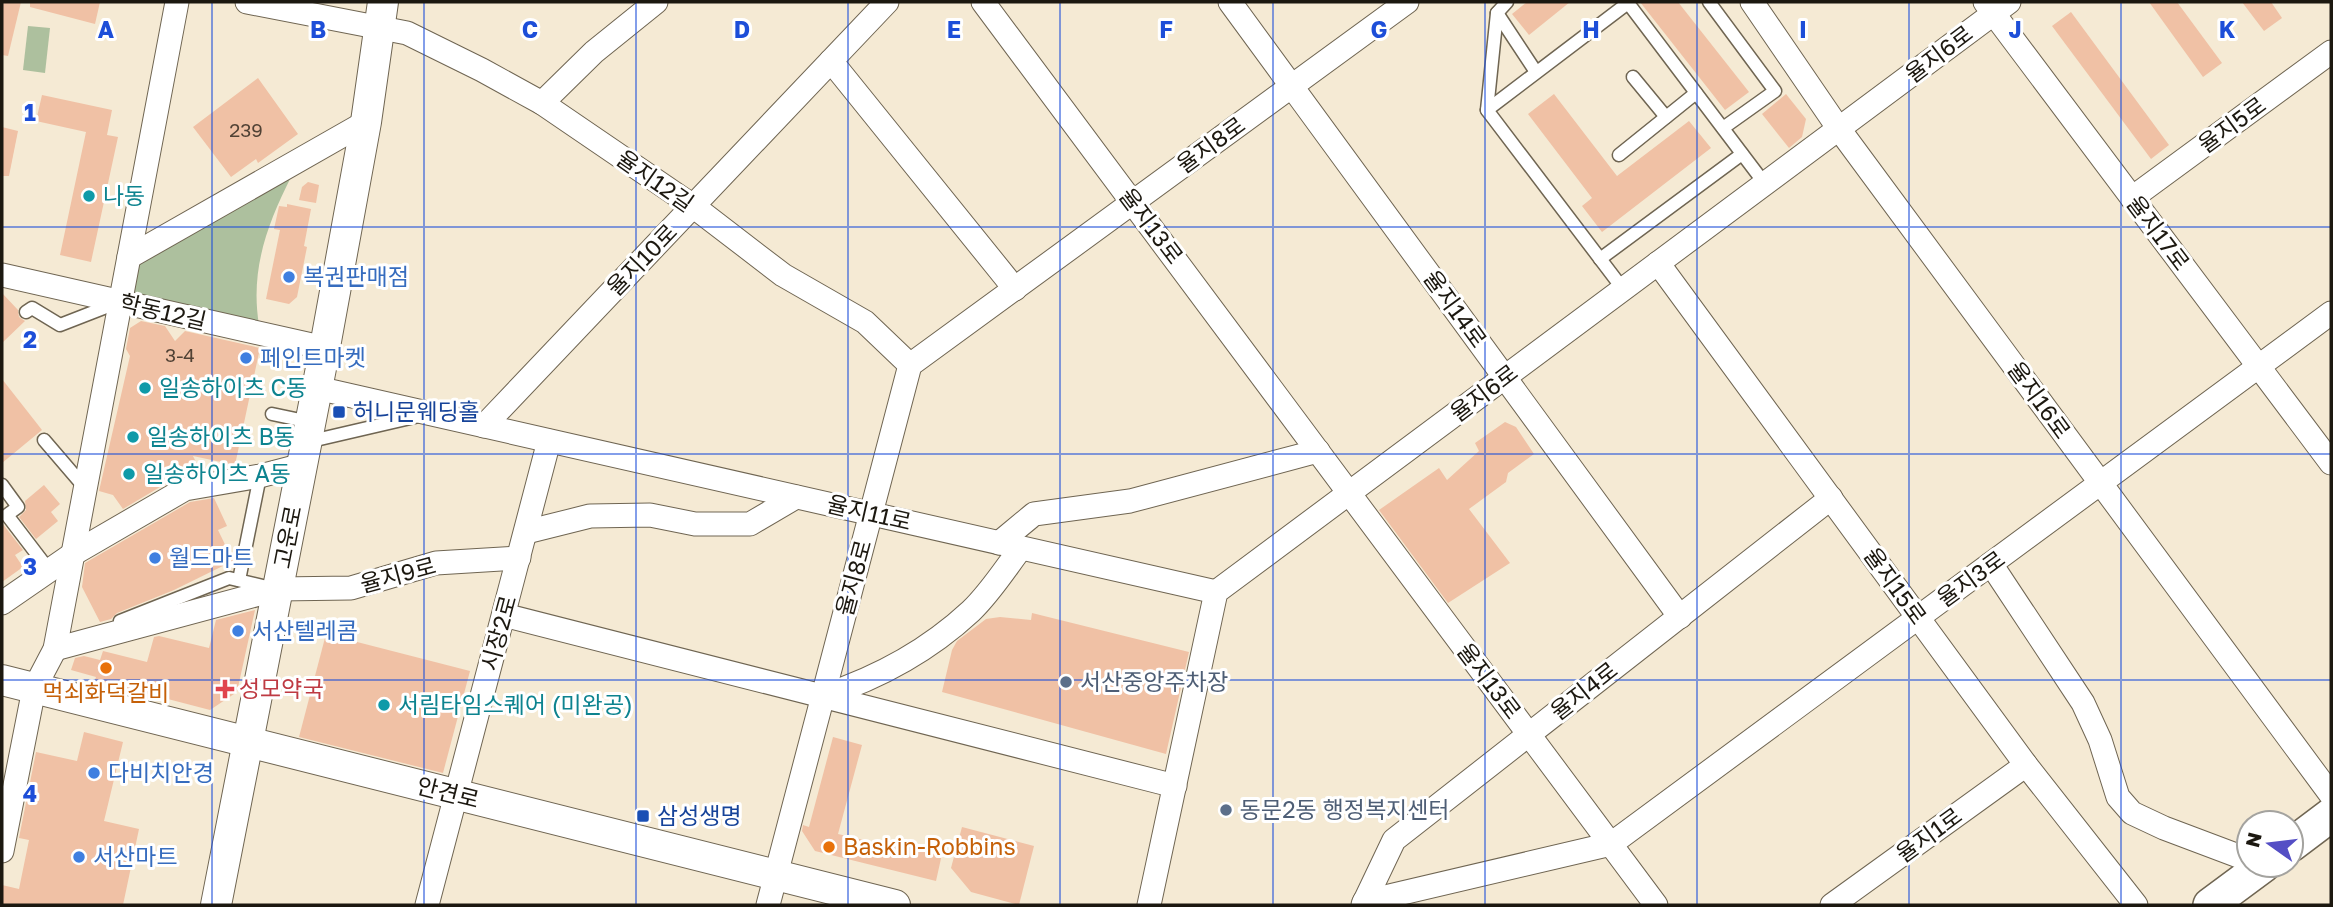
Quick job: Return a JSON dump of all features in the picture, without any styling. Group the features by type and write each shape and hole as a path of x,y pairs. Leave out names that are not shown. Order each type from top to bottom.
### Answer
{"main road":[{"path":"2305,834 2331,815"},
{"path":"2210,905 2244,879"}],"street":[{"path":"2,852 34,689 57,643 177,2"},
{"name":"율지12길","path":"247,2 382,15 407,33 542,103 693,206 783,275 865,322 910,366"},
{"path":"542,103 594,52 656,2"},
{"name":"율지10로","path":"484,426 887,2"},
{"name":"율지13로","path":"983,2 1656,905"},
{"name":"율지14로","path":"1230,2 1680,617"},
{"name":"율지8로","path":"768,905 910,366 1407,2"},
{"name":"율지16로","path":"1752,2 1839,129 2331,795"},
{"name":"율지6로","path":"1216,592 1839,129 1996,6"},
{"name":"율지17로","path":"1996,6 2133,198 2331,463"},
{"name":"고운로","path":"216,905 325,348 366,122 382,15"},
{"name":"율지5로","path":"2133,198 2331,52"},
{"path":"831,61 1015,289"},
{"name":"학동12길","path":"129,257 366,122"},
{"name":"율지15로","path":"1658,263 2026,765 2136,905"},
{"name":"학동12길","path":"2,275 325,348"},
{"name":"율지3로","path":"1611,844 2331,313"},
{"path":"317,388 796,497"},
{"name":"시장2로","path":"427,905 550,441"},
{"path":"2,603 74,554 185,489 260,476 306,443"},
{"path":"823,696 861,684 901,663 934,642 972,610 1010,545 1034,514 1130,501 1318,451"},
{"name":"율지11로","path":"526,532 590,516 650,515 695,524 750,524 796,497 1216,592"},
{"name":"율지4로","path":"1363,904 1394,840 1831,498"},
{"name":"율지9로","path":"57,643 278,589 351,588 436,564 519,558"},
{"path":"1992,564 2083,703 2101,740 2118,797 2132,813 2235,855"},
{"path":"1149,905 1216,592"},
{"path":"504,615 1175,786"},
{"name":"안견로","path":"2,680 895,905"},
{"name":"율지1로","path":"1832,905 2026,765"},
{"path":"1363,904 1611,844"}],"lane":[{"path":"1507,2 1497,13 1487,110 1623,289"},
{"path":"1709,2 1775,91 1723,128"},
{"path":"1487,110 1628,3 1765,184"},
{"path":"1497,13 1536,72"},
{"path":"1633,77 1666,117"},
{"path":"1619,155 1696,93"},
{"path":"1600,259 1742,154"},
{"path":"26,312 32,308 60,325 120,302"},
{"path":"272,414 306,443 428,413"},
{"path":"44,440 86,489"},
{"path":"239,580 260,476"},
{"path":"2,485 18,507 7,515 49,570"},
{"path":"57,643 122,621 229,578 278,589"}],"green space":[{"path":"28,26 50,28 45,73 23,70"},
{"path":"291,177 263,248 257,285 259,325 136,296 132,281 137,265"}],"building":[{"path":"2,2 21,2 8,56 2,55"},
{"path":"30,2 100,2 95,24 30,7"},
{"path":"1527,2 1570,2 1529,35 1512,14"},
{"path":"1640,2 1678,2 1749,92 1725,110"},
{"path":"2149,2 2177,2 2222,63 2203,77"},
{"path":"2242,2 2271,2 2282,18 2264,31"},
{"path":"2071,12 2169,145 2151,159 2052,26"},
{"path":"258,78 298,134 258,163 256,159 231,177 193,127"},
{"path":"1554,94 1617,176 1689,121 1711,148 1602,232 1582,206 1592,198 1528,114"},
{"path":"1786,94 1806,119 1802,137 1789,148 1762,114"},
{"name":"나동","path":"42,95 112,110 107,135 118,137 91,262 60,255 86,132 36,121"},
{"path":"2,127 18,131 9,176 2,176"},
{"path":"308,182 319,185 316,203 299,200 302,187"},
{"path":"287,204 311,209 297,297 289,304 266,299 280,230 274,229 279,206 287,207"},
{"path":"2,293 25,321 2,343"},
{"path":"141,321 165,326 175,341 185,331 260,348 235,465 193,456 201,472 191,474 152,466 160,487 123,509 113,495 99,491 130,356 126,349 130,328"},
{"path":"2,379 42,430 2,463"},
{"path":"1505,422 1516,427 1534,454 1508,473 1506,482 1469,509 1510,563 1448,603 1379,510 1439,468 1447,480 1479,451 1475,443"},
{"path":"44,485 60,504 51,512 58,521 36,539 19,517 26,510 25,501"},
{"path":"214,498 227,526 218,530 233,561 100,622 82,587 85,563 190,502"},
{"path":"2,523 23,550 15,555 23,567 2,582"},
{"path":"255,610 237,692 210,710 95,680 96,677 71,670 75,658 84,656 100,660 103,651 147,662 154,637 159,636 209,648 216,620"},
{"name":"서산중앙주차장","path":"1032,613 1189,652 1166,754 942,692 952,650 957,641 986,619 1000,617 1031,620"},
{"name":"서림타임스퀘어 (미완공)","path":"326,634 470,671 443,773 299,737"},
{"path":"84,732 123,742 104,821 139,829 123,905 2,905 2,885 19,889 29,840 19,838 36,752 77,761"},
{"path":"833,737 862,745 838,834 894,847 895,842 942,854 936,881 815,851 802,831 803,825 809,827"},
{"path":"962,827 1034,846 1019,905 971,892 951,868"}],"place":[{"name":"나동","path":"89,196"},
{"name":"복권판매점","path":"289,277"},
{"name":"페인트마켓","path":"246,358"},
{"name":"일송하이츠 C동","path":"145,388"},
{"name":"허니문웨딩홀","path":"339,412"},
{"name":"일송하이츠 B동","path":"133,437"},
{"name":"일송하이츠 A동","path":"129,474"},
{"name":"월드마트","path":"155,558"},
{"name":"서산텔레콤","path":"238,631"},
{"name":"먹쇠화덕갈비","path":"106,668"},
{"name":"서산중앙주차장","path":"1066,682"},
{"name":"성모약국","path":"225,689"},
{"name":"서림타임스퀘어 (미완공)","path":"384,705"},
{"name":"다비치안경","path":"94,773"},
{"name":"동문2동 행정복지센터","path":"1226,810"},
{"name":"삼성생명","path":"643,816"},
{"name":"Baskin-Robbins","path":"829,847"},
{"name":"서산마트","path":"79,857"}]}
